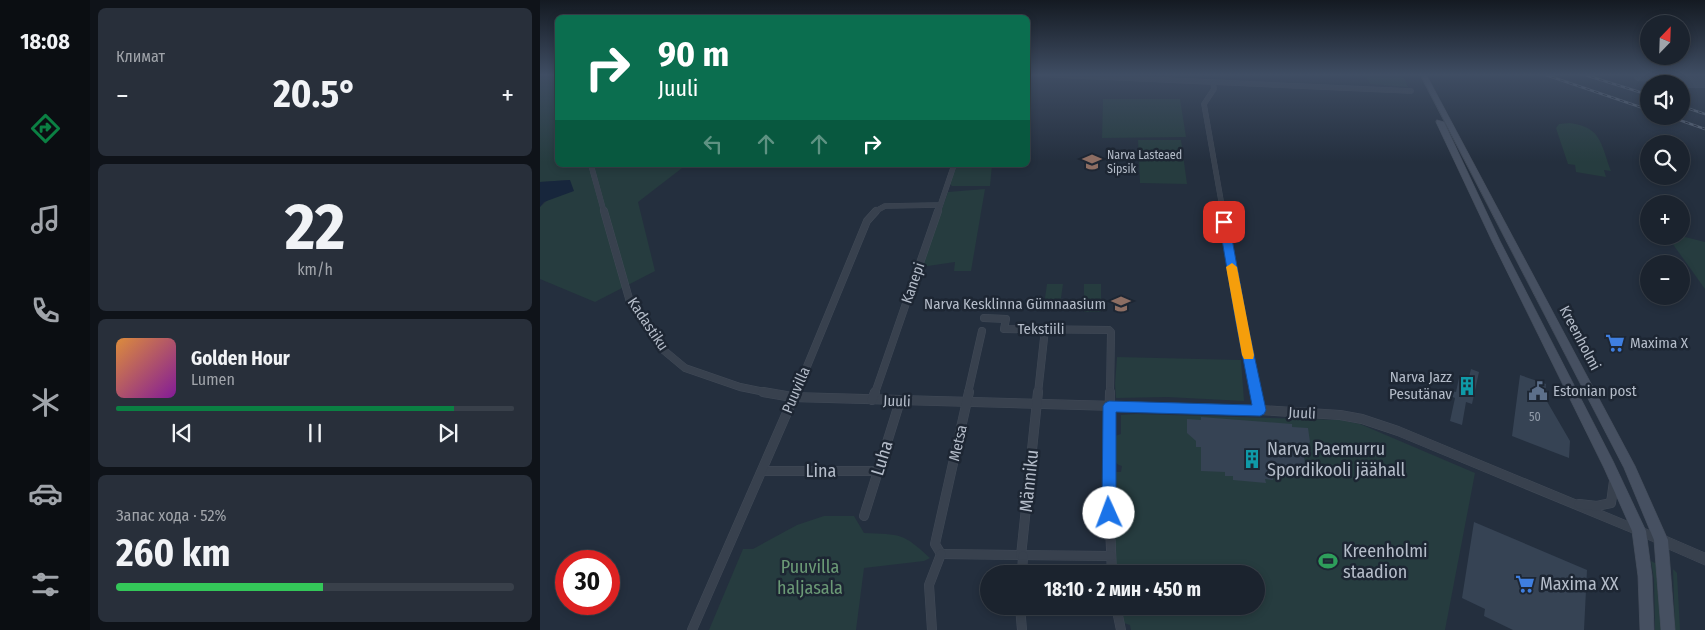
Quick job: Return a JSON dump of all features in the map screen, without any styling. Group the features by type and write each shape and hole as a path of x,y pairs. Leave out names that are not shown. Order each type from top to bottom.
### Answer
{"main road":[{"name":"Kreenholmi","path":"1432,103 1496,241 1615,478 1639,531 1645,576 1646,630"},
{"name":"Kreenholmi","path":"1438,103 1629,466 1661,540 1668,630"},
{"path":"1496,241 1510,242"},
{"path":"1556,361 1574,362"}],"street":[{"path":"1204,103 1242,322 1260,410"},
{"name":"Kadastiku","path":"592,167 630,302 661,348 685,368 740,387 792,397"},
{"name":"Kanepi","path":"872,400 953,167"},
{"name":"Puuvilla","path":"692,630 762,471 867,221 874,211 885,206 940,205"},
{"name":"Tekstiili","path":"984,318 1006,318 1004,329 1109,330 1111,332 1109,406"},
{"name":"Männiku","path":"1022,565 1046,330"},
{"name":"Metsa","path":"941,554 935,544 982,331"},
{"name":"Juuli","path":"792,397 1260,410 1340,414 1398,431 1661,540"},
{"name":"Luha","path":"864,516 900,401"},
{"path":"1109,406 1108,476 1112,565"},
{"name":"Lina","path":"762,471 878,471"},
{"path":"1569,503 1598,506 1611,503 1615,478"},
{"path":"1661,540 1705,559"},
{"path":"932,630 929,585 941,554 1111,556"},
{"path":"1021,615 1022,630"},
{"path":"1118,615 1121,630"}],"green space":[{"path":"540,103 555,103 555,167 683,167 638,202 655,271 595,302 540,279 540,207 570,180 540,182"},
{"path":"1103,103 1181,103 1186,137 1102,138"},
{"path":"1559,124 1581,125 1594,133 1599,139 1611,171 1604,170 1606,177 1576,172 1575,165 1568,164 1556,128"},
{"path":"1138,140 1181,140 1187,184 1140,183"},
{"path":"956,167 992,167 990,186 952,186 950,184"},
{"path":"985,189 971,271 954,271 955,262 921,267 948,192"},
{"path":"1690,238 1705,242 1705,289 1690,268 1690,255 1681,255 1673,245 1690,245"},
{"path":"1047,284 1063,284 1060,305 1044,305"},
{"path":"1084,284 1101,284 1101,312 1084,312"},
{"path":"1117,357 1241,360 1244,401 1167,397 1116,398"},
{"path":"1121,415 1341,420 1360,424 1475,473 1445,630 1131,630 1130,625 1124,623 1123,615 1265,615 1265,565 1116,564 1112,474 1121,472 1122,466 1118,465 1113,458 1112,444 1115,436 1121,434"},
{"name":"Puuvilla haljasala","path":"824,516 854,516 864,533 900,536 913,543 930,558 924,561 864,568 856,630 709,630 743,549 753,549 797,525"},
{"path":"1651,561 1657,564 1662,630 1655,630 1654,579"},
{"path":"1673,569 1677,573 1680,630 1675,630"}],"water":[{"path":"570,180 574,191 544,202 540,207 540,182"}],"building":[{"path":"1471,369 1479,372 1472,404 1466,402 1462,425 1450,421 1455,398 1448,395 1449,390 1456,392 1459,378 1468,381"},
{"path":"1520,375 1546,384 1545,398 1570,441 1569,458 1512,436"},
{"name":"Narva Paemurru Spordikooli jäähall","path":"1201,417 1292,424 1292,427 1308,428 1310,442 1303,448 1306,472 1297,471 1298,478 1273,476 1273,480 1265,479 1266,483 1233,480 1233,476 1225,476 1225,472 1201,471 1201,447 1196,447 1196,441 1187,433 1187,419 1201,420"},
{"name":"Maxima XX","path":"1474,522 1587,570 1584,630 1513,630 1484,616 1485,609 1462,598"}],"railway":[{"path":"1630,103 1640,107"},
{"path":"1690,109 1705,114"},
{"path":"1690,124 1705,129"}],"slow traffic":[{"path":"1232,267 1248,355"}],"place":[{"name":"Narva Lasteaed Sipsik","path":"1092,162"},
{"name":"Narva Kesklinna Gümnaasium","path":"1121,304"},
{"name":"Maxima X","path":"1615,343"},
{"name":"Narva Jazz Pesutänav","path":"1467,386"},
{"name":"Estonian post","path":"1538,391"},
{"name":"Narva Paemurru Spordikooli jäähall","path":"1252,459"},
{"name":"Kreenholmi staadion","path":"1328,561"},
{"name":"Maxima XX","path":"1525,584"}],"route":[{"path":"1109,513 1109,406 1260,410 1224,222"}]}
